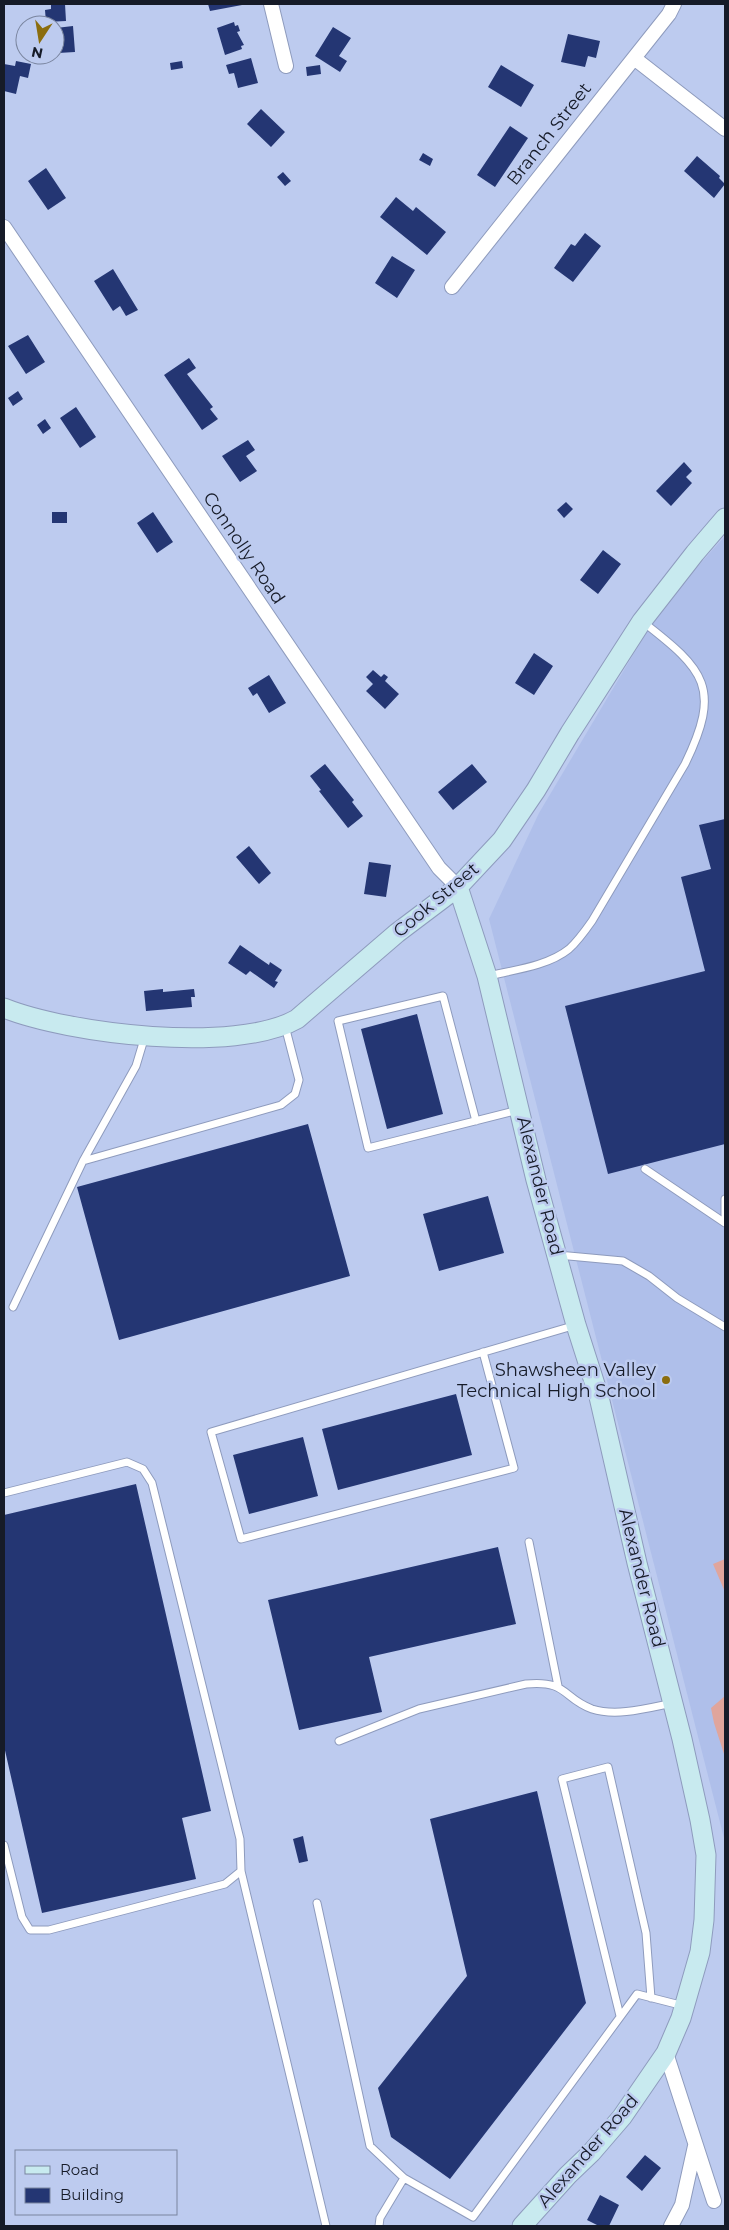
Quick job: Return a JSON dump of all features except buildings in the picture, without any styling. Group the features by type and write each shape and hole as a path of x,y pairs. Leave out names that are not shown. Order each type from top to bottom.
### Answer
{"street":[{"path":"271,4 286,66"},
{"name":"Branch Street","path":"452,287 669,14 674,4"},
{"path":"634,58 725,129"},
{"name":"Connolly Road","path":"4,227 439,868 458,887"},
{"name":"Cook Street","path":"4,1008 68,1025 168,1038 235,1036 285,1026 297,1020 397,933 458,887 478,868 507,832 536,790 570,732 642,621 725,518"},
{"name":"Alexander Road","path":"458,887 487,976 536,1180 576,1325 599,1397 673,1703 700,1820 706,1855 704,1920 700,1952 685,2006 666,2053 622,2117 522,2226"},
{"path":"666,2053 714,2201"},
{"path":"671,2226 682,2205 695,2145"}],"lane":[{"path":"487,976 558,956 570,948 580,937 592,921 697,740 703,720 705,701 702,684 694,666 679,650 642,621"},
{"path":"476,1121 443,996 338,1021 368,1148 476,1121 520,1110"},
{"path":"82,1161 281,1105 295,1094 299,1080 285,1026"},
{"path":"13,1307 82,1161 136,1066 145,1036"},
{"path":"645,1169 725,1223"},
{"path":"725,1198 725,1215"},
{"path":"557,1255 623,1261 649,1276 676,1298 725,1327"},
{"path":"483,1352 514,1468 241,1539 211,1432 483,1352 576,1325"},
{"path":"4,1493 127,1462 143,1469 152,1483 240,1839 241,1871 326,2226"},
{"path":"529,1542 558,1686"},
{"path":"338,1741 419,1710 526,1684 543,1682 558,1686 592,1709 609,1712 634,1710 673,1703"},
{"path":"620,2016 562,1780 608,1767 646,1933 651,1998"},
{"path":"4,1844 22,1917 30,1930 49,1930 225,1884 241,1871"},
{"path":"316,1902 370,2146 404,2178 473,2217 637,1994 685,2006"},
{"path":"379,2226 380,2218 404,2178"}],"shaded area":[{"name":"Shawsheen Valley Technical High School","path":"725,536 725,1842 489,919 539,813 662,606"},
{"path":"725,1559 725,1592 713,1564"},
{"path":"725,1696 725,1757 711,1708"}],"place":[{"name":"Shawsheen Valley Technical High School","path":"666,1380"}]}
